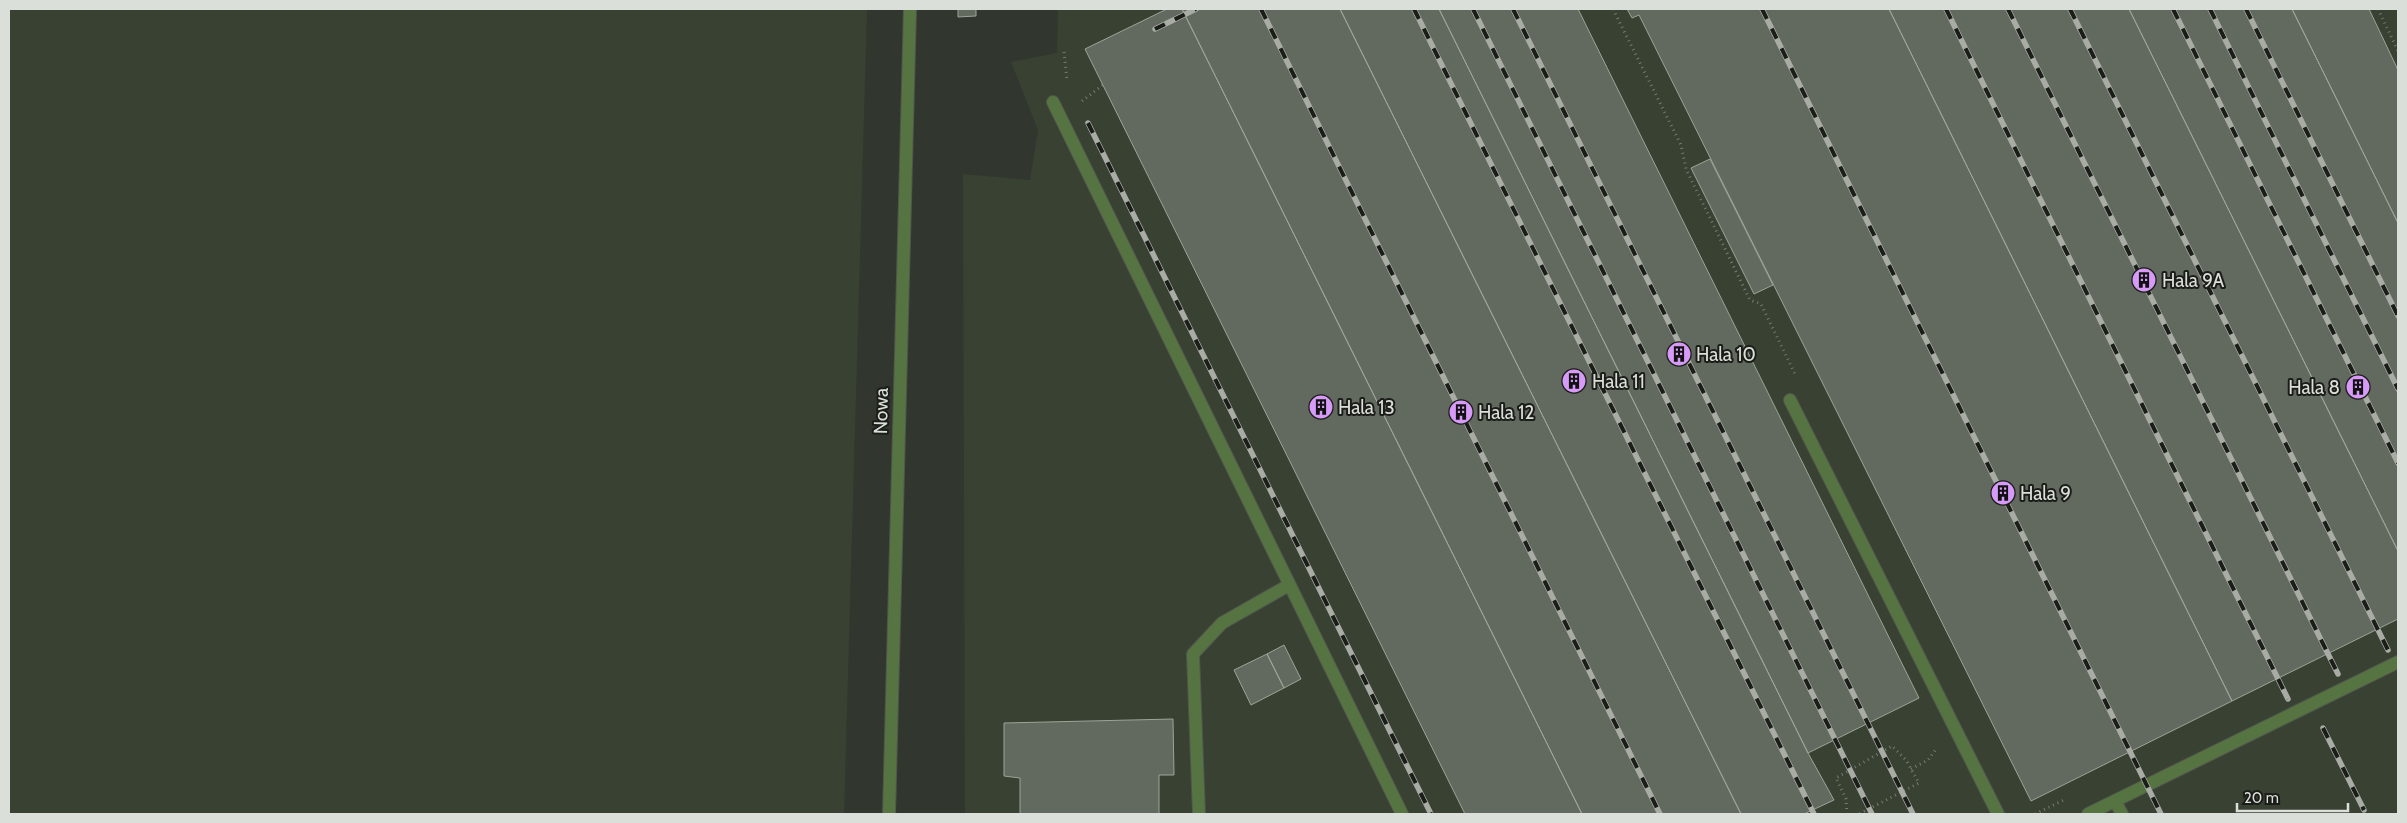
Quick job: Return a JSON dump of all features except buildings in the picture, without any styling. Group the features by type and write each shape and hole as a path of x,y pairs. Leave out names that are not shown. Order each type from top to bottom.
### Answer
{"street":[{"name":"Nowa","path":"889,814 910,9"},
{"path":"1053,102 1402,814"},
{"path":"1790,400 1998,814"},
{"path":"1199,814 1193,654 1222,623 1290,585"},
{"path":"2088,814 2398,662"},
{"path":"2116,801 2122,814"}],"path":[{"path":"2378,9 2398,51"},
{"path":"1076,106 1103,85"},
{"path":"1847,814 1846,799 1836,778 1892,746 1906,760 1919,784 1859,814"}],"shaded area":[{"path":"9,9 867,9 844,814 9,814"},
{"path":"1058,9 2398,9 2398,814 965,814 963,174 1030,180 1038,130 1011,62 1057,53"}],"railway":[{"path":"1155,29 1196,9"},
{"path":"1261,9 1660,814"},
{"path":"1414,9 1814,814"},
{"path":"1473,9 1872,814"},
{"path":"1513,9 1913,814"},
{"path":"1762,9 2161,814"},
{"path":"1946,9 2288,699"},
{"path":"2008,9 2338,674"},
{"path":"2070,9 2388,650"},
{"path":"2173,9 2398,463"},
{"path":"2210,9 2398,389"},
{"path":"2246,9 2398,316"},
{"path":"1088,123 1431,814"},
{"path":"2323,728 2364,810"}],"place":[{"name":"Hala 9A","path":"2144,280"},
{"name":"Hala 10","path":"1679,354"},
{"name":"Hala 11","path":"1574,381"},
{"name":"Hala 8","path":"2358,387"},
{"name":"Hala 13","path":"1321,407"},
{"name":"Hala 12","path":"1461,412"},
{"name":"Hala 9","path":"2003,493"}]}
